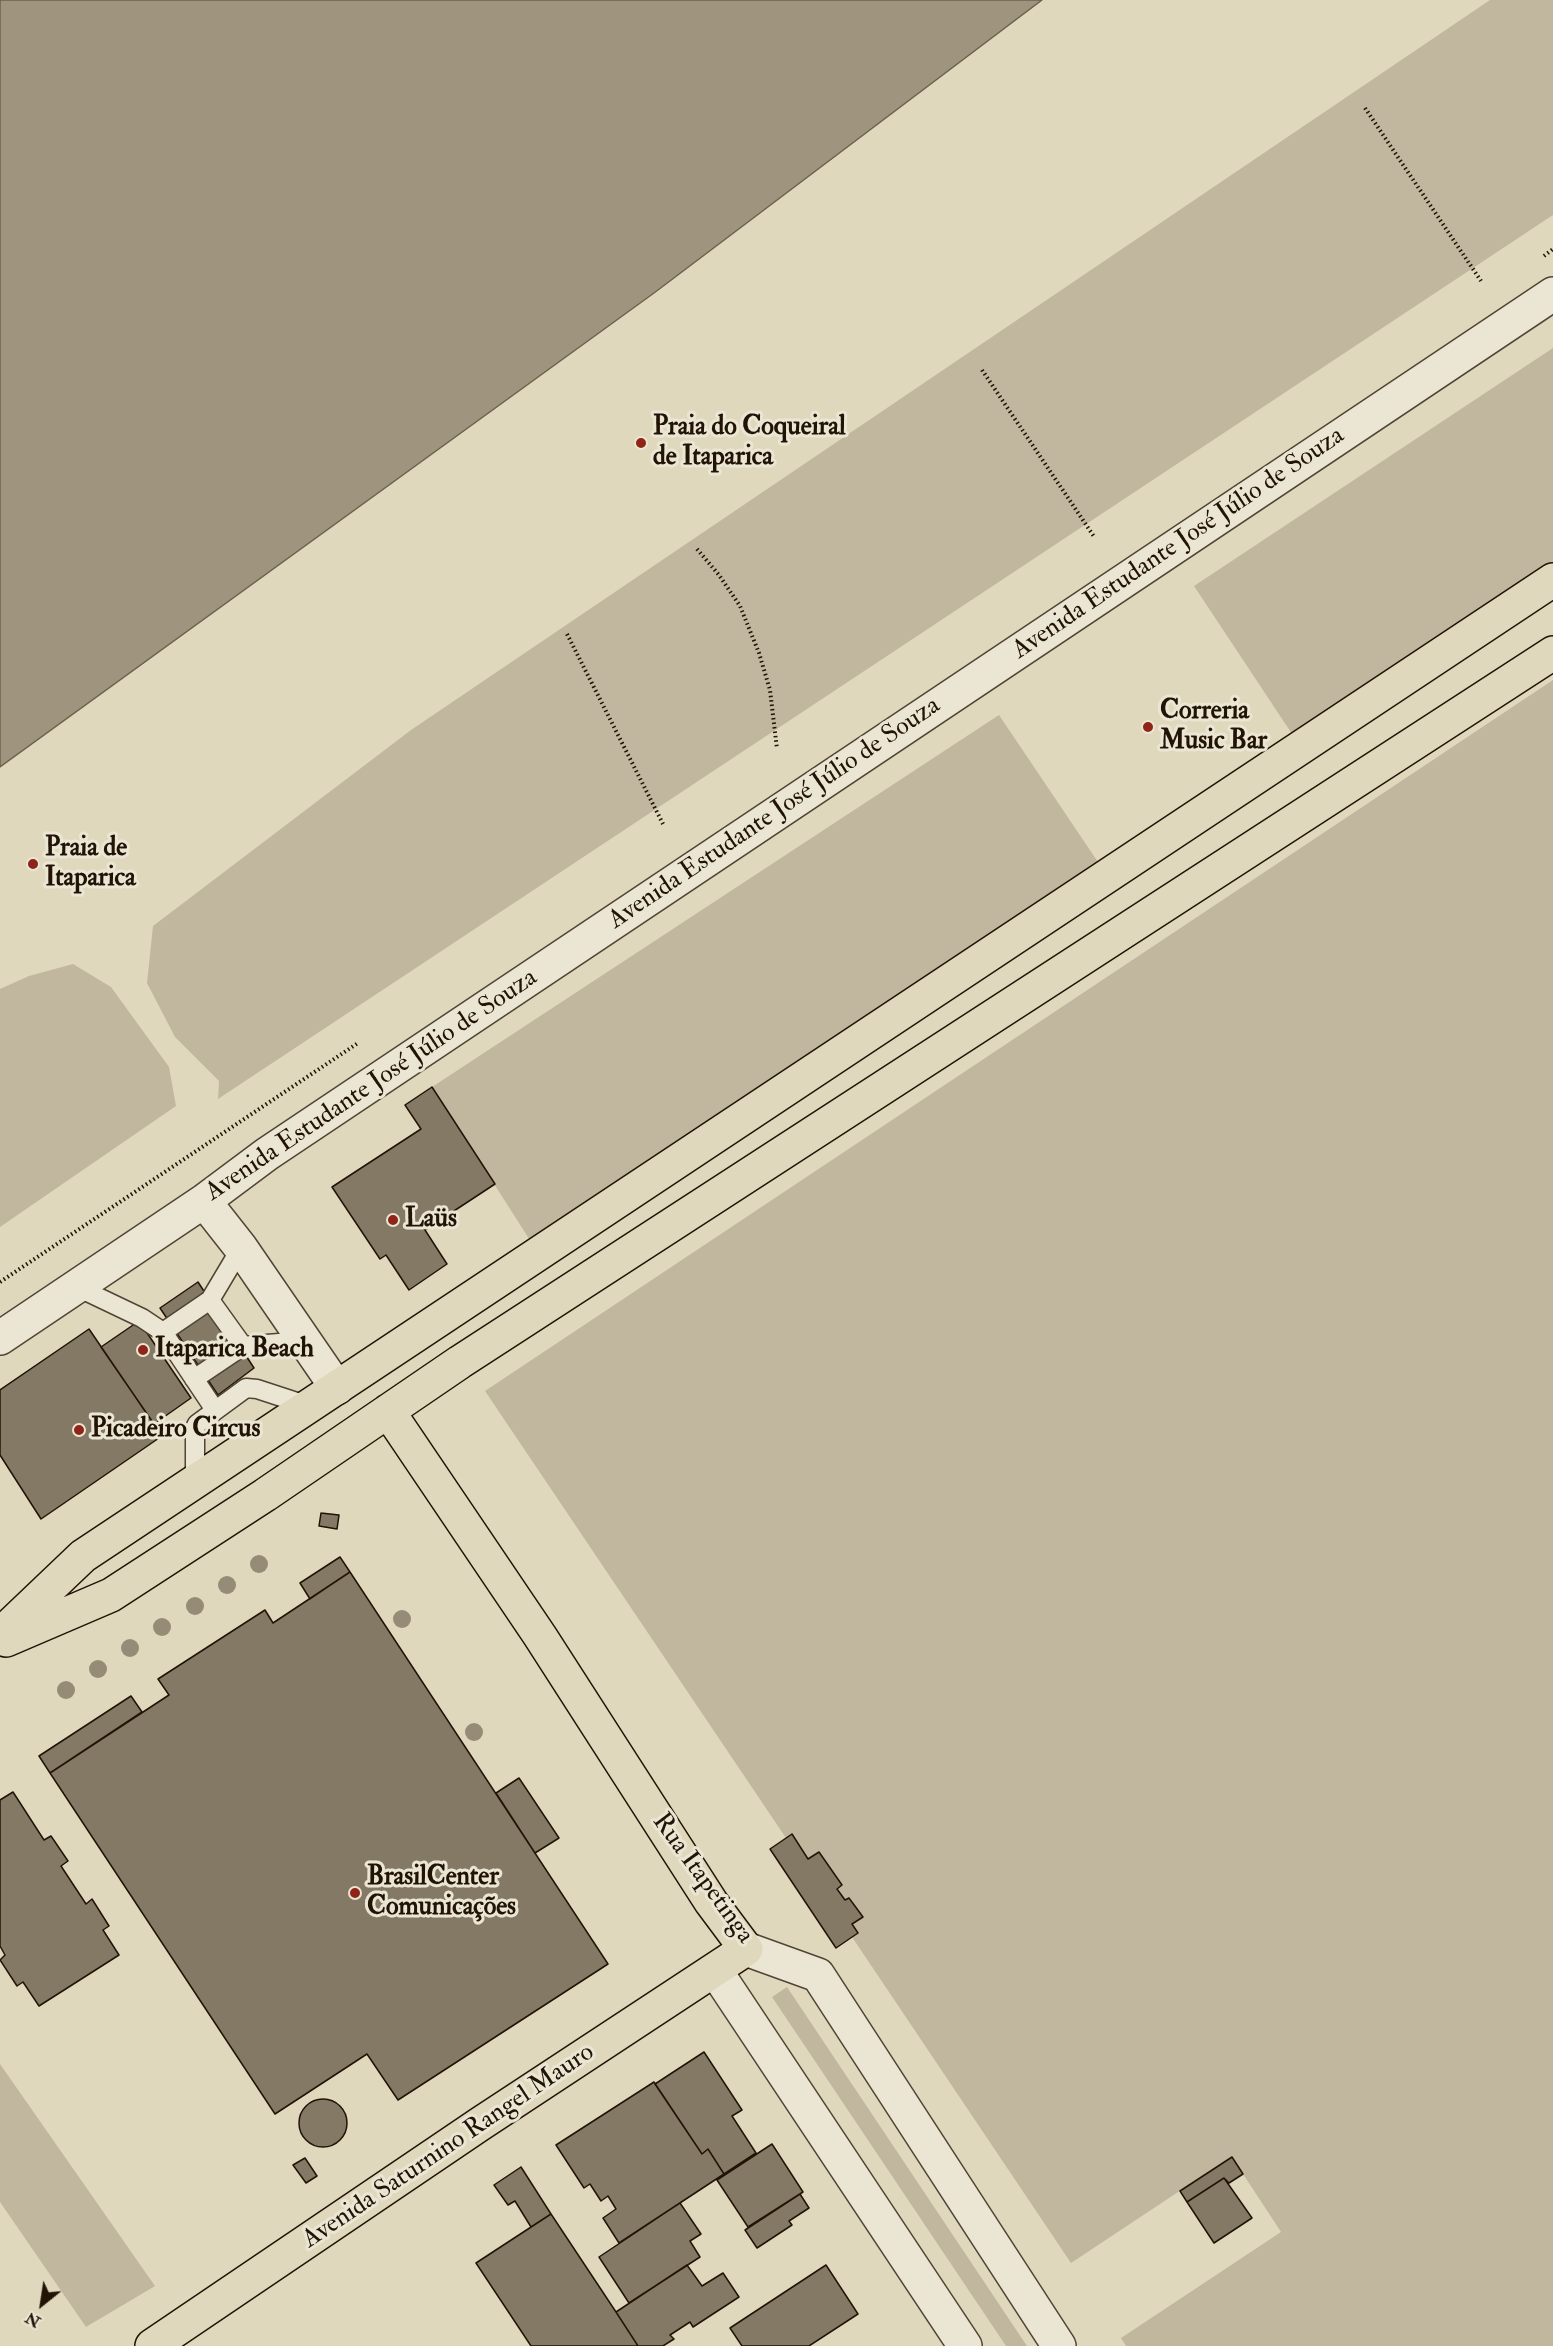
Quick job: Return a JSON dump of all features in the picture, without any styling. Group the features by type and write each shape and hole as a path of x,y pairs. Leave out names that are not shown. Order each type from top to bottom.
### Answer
{"main road":[{"path":"0,1635 83,1556 1553,580"},
{"path":"0,1643 111,1595 265,1495 460,1362 1553,653"},
{"name":"Rua Itapetinga","path":"388,1411 540,1636 711,1902 746,1949"},
{"name":"Avenida Saturnino Rangel Mauro","path":"152,2346 480,2124 746,1949"}],"street":[{"name":"Avenida Estudante José Júlio de Souza","path":"0,1338 204,1201 277,1147 1553,294"},
{"path":"204,1201 241,1248 337,1388"},
{"name":"Rua Itapetinga","path":"746,1949 818,1975 1059,2346"},
{"name":"Rua Itapetinga","path":"716,1970 965,2346"}],"lane":[{"path":"163,1332 210,1300 241,1248"},
{"path":"77,1287 142,1318 163,1332 215,1410"},
{"path":"210,1300 243,1346"},
{"path":"194,1379 243,1346 303,1341"},
{"path":"195,1482 195,1428 200,1420 246,1388 309,1406"}],"path":[{"path":"1365,108 1481,282"},
{"path":"982,369 1095,538"},
{"path":"697,549 719,575 744,616 770,690 777,749"},
{"path":"567,634 663,824"}],"shaded area":[{"path":"0,0 1042,0 654,293 0,767"},
{"path":"1490,0 1553,0 1553,215 218,1099 219,1081 175,1037 147,983 153,926 411,730"},
{"path":"1553,348 1553,574 1298,743 1194,586"},
{"path":"1553,680 1553,2346 1126,2346 1121,2338 1281,2232 1243,2174 1231,2157 1071,2263 852,1937 858,1933 852,1924 863,1917 850,1898 845,1900 837,1889 841,1885 819,1852 808,1859 792,1835 786,1838 485,1391"},
{"path":"999,715 1104,871 535,1248 432,1087"},
{"path":"73,964 111,987 169,1067 176,1106 0,1227 0,989 29,976"},
{"path":"787,1987 1027,2346 1006,2346 772,1997"},
{"path":"0,2064 155,2286 86,2327 0,2202"}],"building":[{"path":"432,1087 495,1184 425,1230 447,1264 409,1290 386,1255 380,1259 332,1187 421,1129 405,1105"},
{"path":"198,1282 254,1368 218,1395 160,1308"},
{"path":"139,1321 191,1398 154,1424 101,1347"},
{"name":"Picadeiro Circus","path":"89,1329 162,1436 41,1519 0,1455 0,1390"},
{"path":"321,1513 339,1515 337,1529 319,1526"},
{"path":"340,1557 350,1572 310,1599 300,1583"},
{"name":"BrasilCenter Comunicações","path":"350,1572 608,1964 398,2100 367,2054 275,2114 50,1773 169,1695 158,1679 265,1610 273,1623"},
{"path":"131,1696 142,1712 50,1773 39,1756"},
{"path":"519,1778 559,1838 535,1853 496,1793"},
{"path":"13,1792 44,1840 51,1836 68,1861 61,1866 86,1904 92,1899 109,1926 103,1930 119,1955 39,2006 23,1982 17,1986 0,1960 5,1955 0,1946 0,1800"},
{"path":"792,1834 808,1859 819,1852 842,1885 837,1889 845,1900 849,1898 863,1917 852,1924 858,1933 836,1948 770,1849"},
{"path":"704,2052 742,2110 732,2116 756,2153 724,2174 708,2149 702,2154 655,2084"},
{"path":"654,2082 702,2154 708,2149 724,2174 619,2243 603,2218 616,2209 608,2196 601,2201 590,2184 584,2188 556,2145"},
{"path":"323,2099 340,2106 347,2123 340,2140 323,2147 306,2140 299,2123 306,2106"},
{"path":"772,2144 803,2192 748,2227 717,2180"},
{"path":"1232,2157 1243,2174 1229,2183 1224,2178 1187,2202 1180,2191"},
{"path":"305,2158 317,2176 306,2183 293,2165"},
{"path":"521,2167 551,2214 531,2227 515,2201 508,2205 494,2185"},
{"path":"1224,2178 1252,2218 1214,2243 1187,2202"},
{"path":"800,2194 809,2208 789,2221 792,2225 757,2248 745,2230"},
{"path":"680,2203 701,2234 690,2241 700,2257 629,2303 599,2257"},
{"path":"551,2214 638,2346 531,2346 476,2263"},
{"path":"687,2265 702,2286 723,2273 739,2297 693,2327 690,2322 670,2335 674,2339 663,2346 638,2346 616,2312"},
{"path":"826,2265 858,2314 809,2346 742,2346 730,2328"}],"place":[{"name":"Praia do Coqueiral de Itaparica","path":"641,443"},
{"name":"Correria Music Bar","path":"1148,727"},
{"name":"Praia de Itaparica","path":"33,864"},
{"name":"Laüs","path":"393,1220"},
{"name":"Itaparica Beach","path":"143,1350"},
{"name":"Picadeiro Circus","path":"79,1430"},
{"name":"BrasilCenter Comunicações","path":"355,1893"}]}
